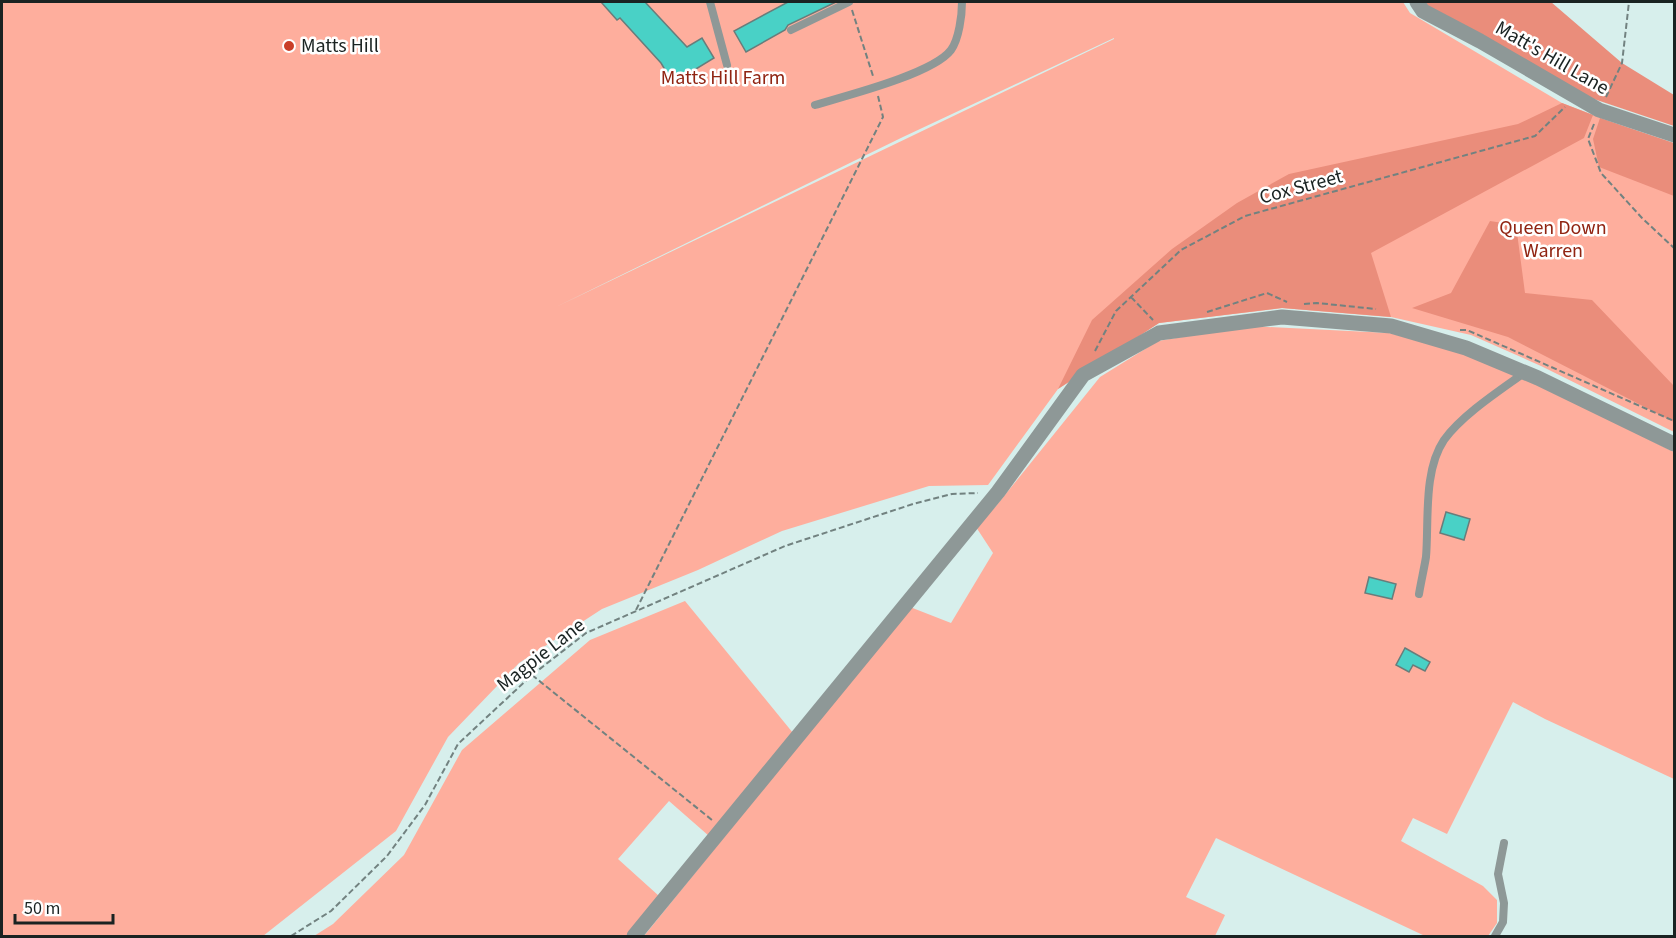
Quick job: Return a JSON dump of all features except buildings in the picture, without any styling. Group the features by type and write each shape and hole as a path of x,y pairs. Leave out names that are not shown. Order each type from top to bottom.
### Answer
{"street":[{"name":"Matt's Hill Lane","path":"1417,2 1423,12 1480,41 1599,110 1674,135"},
{"path":"634,936 999,492 1083,375 1159,333 1282,316 1390,326 1466,348 1674,444"}],"lane":[{"path":"710,2 727,65"},
{"path":"791,30 849,2"},
{"path":"815,105 876,87 936,63 952,50 962,20 962,2"},
{"path":"1419,594 1426,558 1430,483 1437,454 1443,441 1455,427 1484,402 1524,373"},
{"path":"1495,936 1503,922 1504,903 1498,874 1504,843"}],"path":[{"path":"635,611 883,117 849,2"},
{"path":"1629,2 1622,63 1599,110 1588,139 1601,173 1642,218 1674,248"},
{"name":"Cox Street","path":"1083,375 1116,311 1181,250 1245,216 1535,136 1575,96"},
{"name":"Magpie Lane","path":"291,936 331,911 387,856 425,805 458,744 532,675 586,633 785,546 952,494 999,492"},
{"path":"532,675 723,828"}],"green space":[{"path":"2,2 1403,2 1410,13 1562,103 1674,146 1674,432 1541,366 1471,335 1391,317 1282,308 1159,323 1058,389 988,485 929,486 782,531 698,570 602,609 519,663 448,737 396,831 263,936 2,936","holes":["1114,39 556,307 903,137"]},
{"path":"1248,326 1389,333 1461,351 1570,400 1674,452 1674,779 1513,702 1447,834 1413,818 1401,841 1483,886 1497,900 1497,923 1488,936 1425,936 1216,838 1186,897 1225,915 1215,936 644,936 910,607 951,623 993,553 976,527 996,506 1100,377 1158,341"},
{"path":"685,601 793,733 709,836 669,801 618,859 659,896 626,936 314,936 333,924 404,855 462,750 590,640"}],"shaded area":[{"path":"1426,2 1551,2 1622,63 1674,95 1674,126 1576,93 1429,8"},
{"path":"1562,103 1593,115 1584,138 1371,253 1391,317 1282,308 1159,323 1058,389 1092,320 1172,249 1237,203 1289,174 1518,124"},
{"path":"1600,118 1674,143 1674,196 1599,167 1593,139"},
{"path":"1490,221 1516,225 1525,293 1592,300 1674,386 1674,422 1508,337 1412,308 1451,293"}],"place":[{"name":"Matts Hill","path":"289,46"}],"park label":[{"name":"Matts Hill Farm","path":"723,78"},
{"name":"Queen Down Warren","path":"1553,240"}]}
